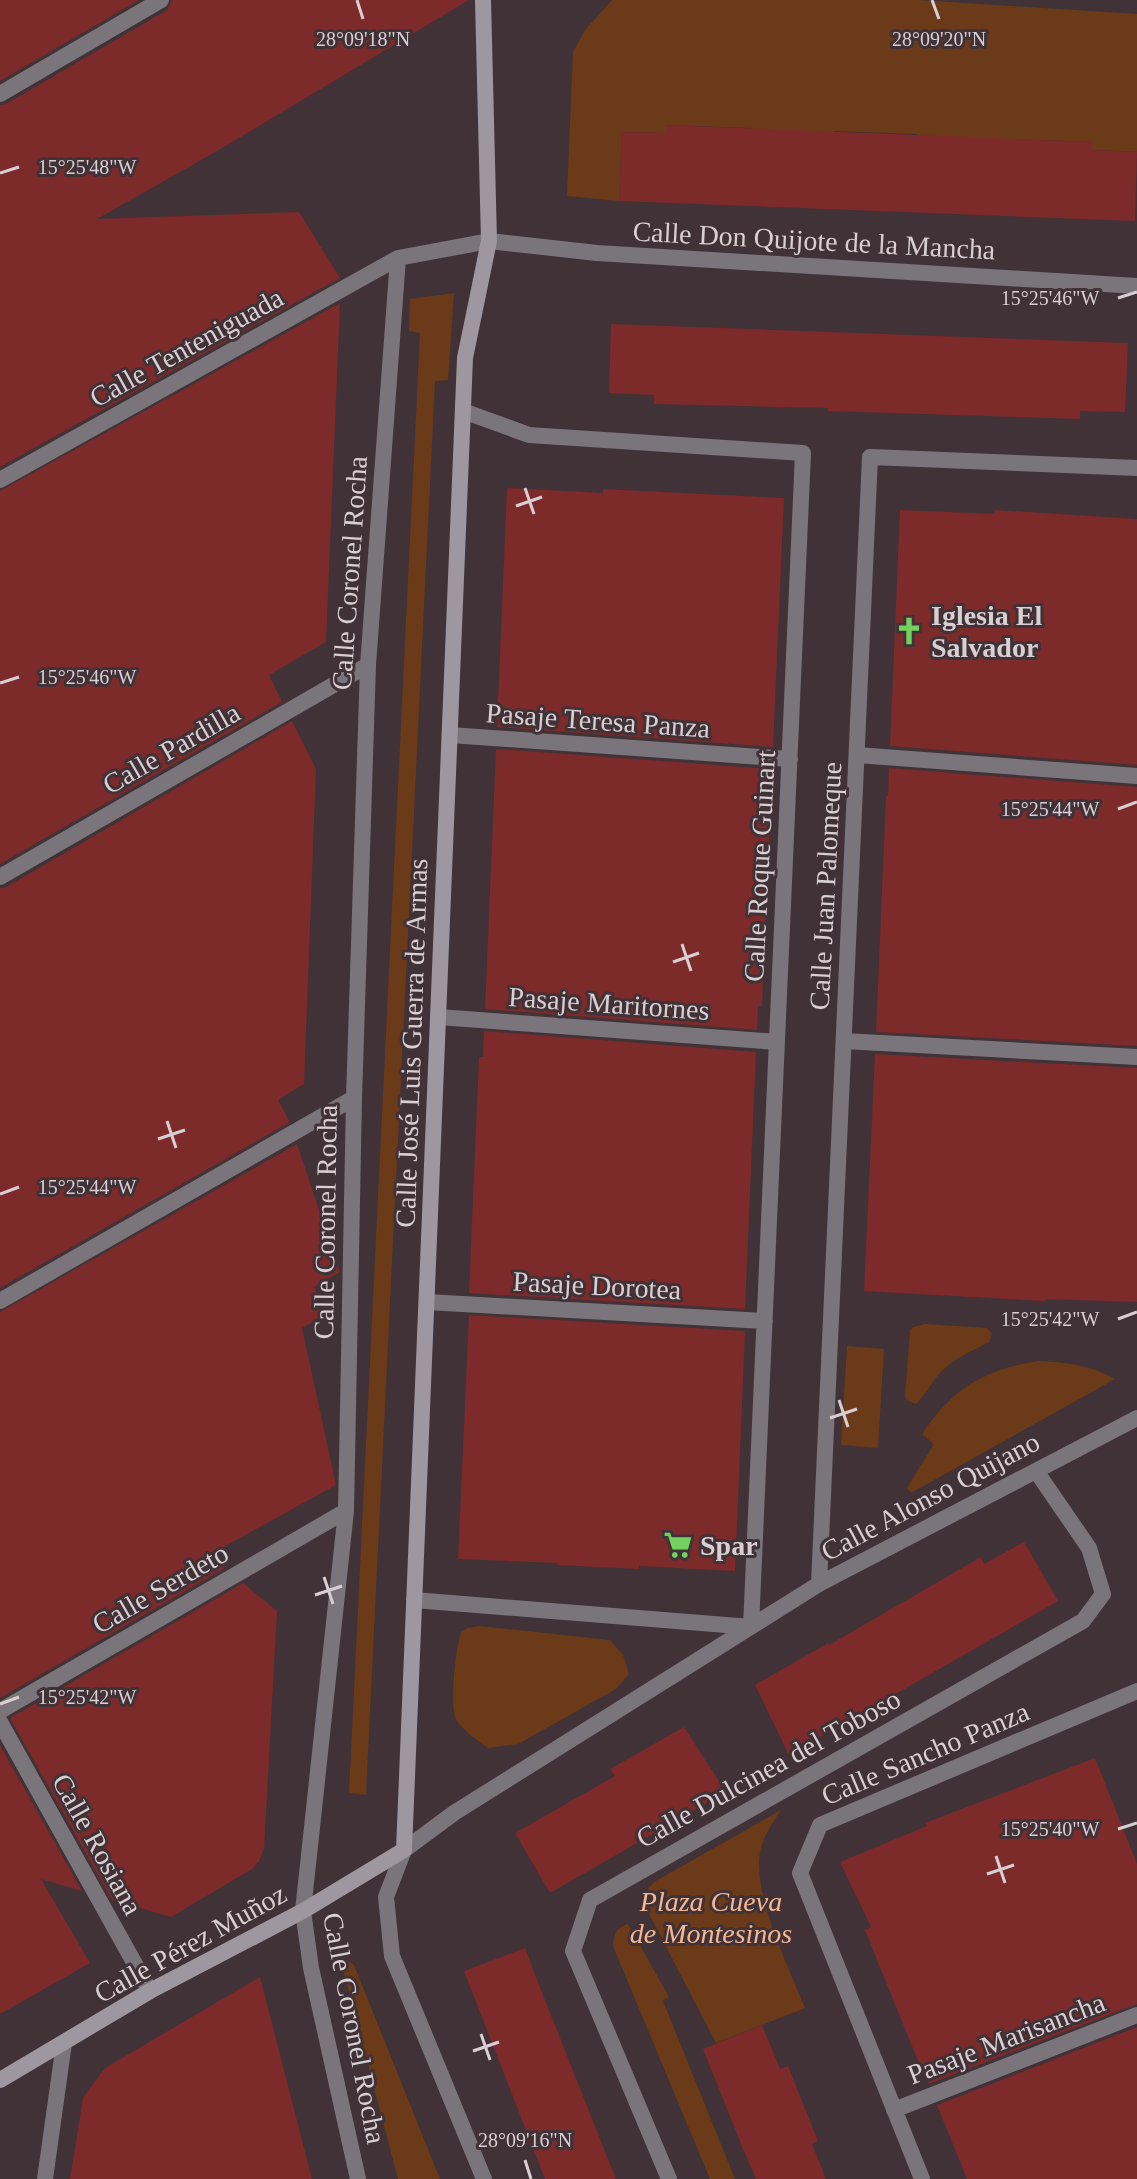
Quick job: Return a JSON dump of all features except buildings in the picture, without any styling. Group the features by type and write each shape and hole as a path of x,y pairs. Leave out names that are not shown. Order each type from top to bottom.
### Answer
{"street":[{"path":"0,94 161,0"},
{"name":"Calle José Luis Guerra de Armas","path":"404,1850 465,358 489,241 483,0"},
{"name":"Calle Don Quijote de la Mancha","path":"398,258 489,241 597,253 1137,286"},
{"name":"Calle Tenteniguada","path":"0,480 398,258"},
{"name":"Calle Coronel Rocha","path":"358,2179 311,1968 303,1911 346,1511 354,1098 368,665 398,258"},
{"name":"Calle Roque Guinart","path":"463,411 529,435 803,453 751,1627"},
{"name":"Calle Juan Palomeque","path":"819,1584 870,457 1137,468"},
{"name":"Calle Pardilla","path":"0,877 368,665"},
{"name":"Pasaje Teresa Panza","path":"450,735 790,759"},
{"path":"857,755 1137,776"},
{"name":"Pasaje Maritornes","path":"438,1017 777,1042"},
{"path":"844,1041 1137,1057"},
{"path":"0,1301 354,1098"},
{"name":"Pasaje Dorotea","path":"427,1302 765,1321"},
{"name":"Calle Alonso Quijano","path":"404,1850 454,1813 819,1584 1137,1418"},
{"name":"Calle Dulcinea del Toboso","path":"669,2179 573,1951 590,1900 1083,1621 1103,1594 1089,1548 1036,1471"},
{"name":"Calle Serdeto","path":"0,1711 346,1511"},
{"path":"414,1600 751,1627"},
{"name":"Calle Sancho Panza","path":"922,2179 800,1873 820,1825 1137,1691"},
{"name":"Calle Rosiana","path":"0,1722 150,1991"},
{"path":"404,1850 386,1897 392,1956 484,2179"},
{"name":"Calle Pérez Muñoz","path":"0,2080 150,1991 303,1911 404,1850"},
{"name":"Pasaje Marisancha","path":"894,2110 1137,2015"},
{"path":"45,2179 64,2043"}],"green space":[{"path":"612,0 918,0 1137,14 1137,152 1092,150 1092,142 1008,139 917,142 917,134 834,131 833,139 751,136 750,128 666,125 666,133 622,132 619,201 567,196 573,52 585,30"},
{"path":"454,293 448,380 435,381 366,1795 349,1793 420,333 409,331 410,299"},
{"path":"925,1324 987,1328 992,1334 989,1342 944,1369 916,1404 906,1400 905,1396 910,1331"},
{"path":"847,1346 884,1349 878,1448 841,1445"},
{"path":"1038,1361 1078,1365 1115,1379 911,1493 907,1488 934,1444 922,1434 945,1404 985,1376"},
{"path":"479,1626 610,1640 623,1655 629,1674 616,1689 518,1744 488,1748 459,1723 453,1702 455,1663 461,1632"},
{"name":"Plaza Cueva de Montesinos","path":"781,1810 761,1848 761,1885 773,1929 805,2008 716,2043 646,1908 647,1890 654,1882"},
{"path":"628,1924 669,1997 663,2001 735,2179 710,2179 613,1946 616,1932"},
{"path":"347,1960 354,1965 440,2179 398,2179 343,1969"}],"place":[{"name":"Iglesia El Salvador","path":"909,631"},
{"name":"Spar","path":"678,1545"}]}
